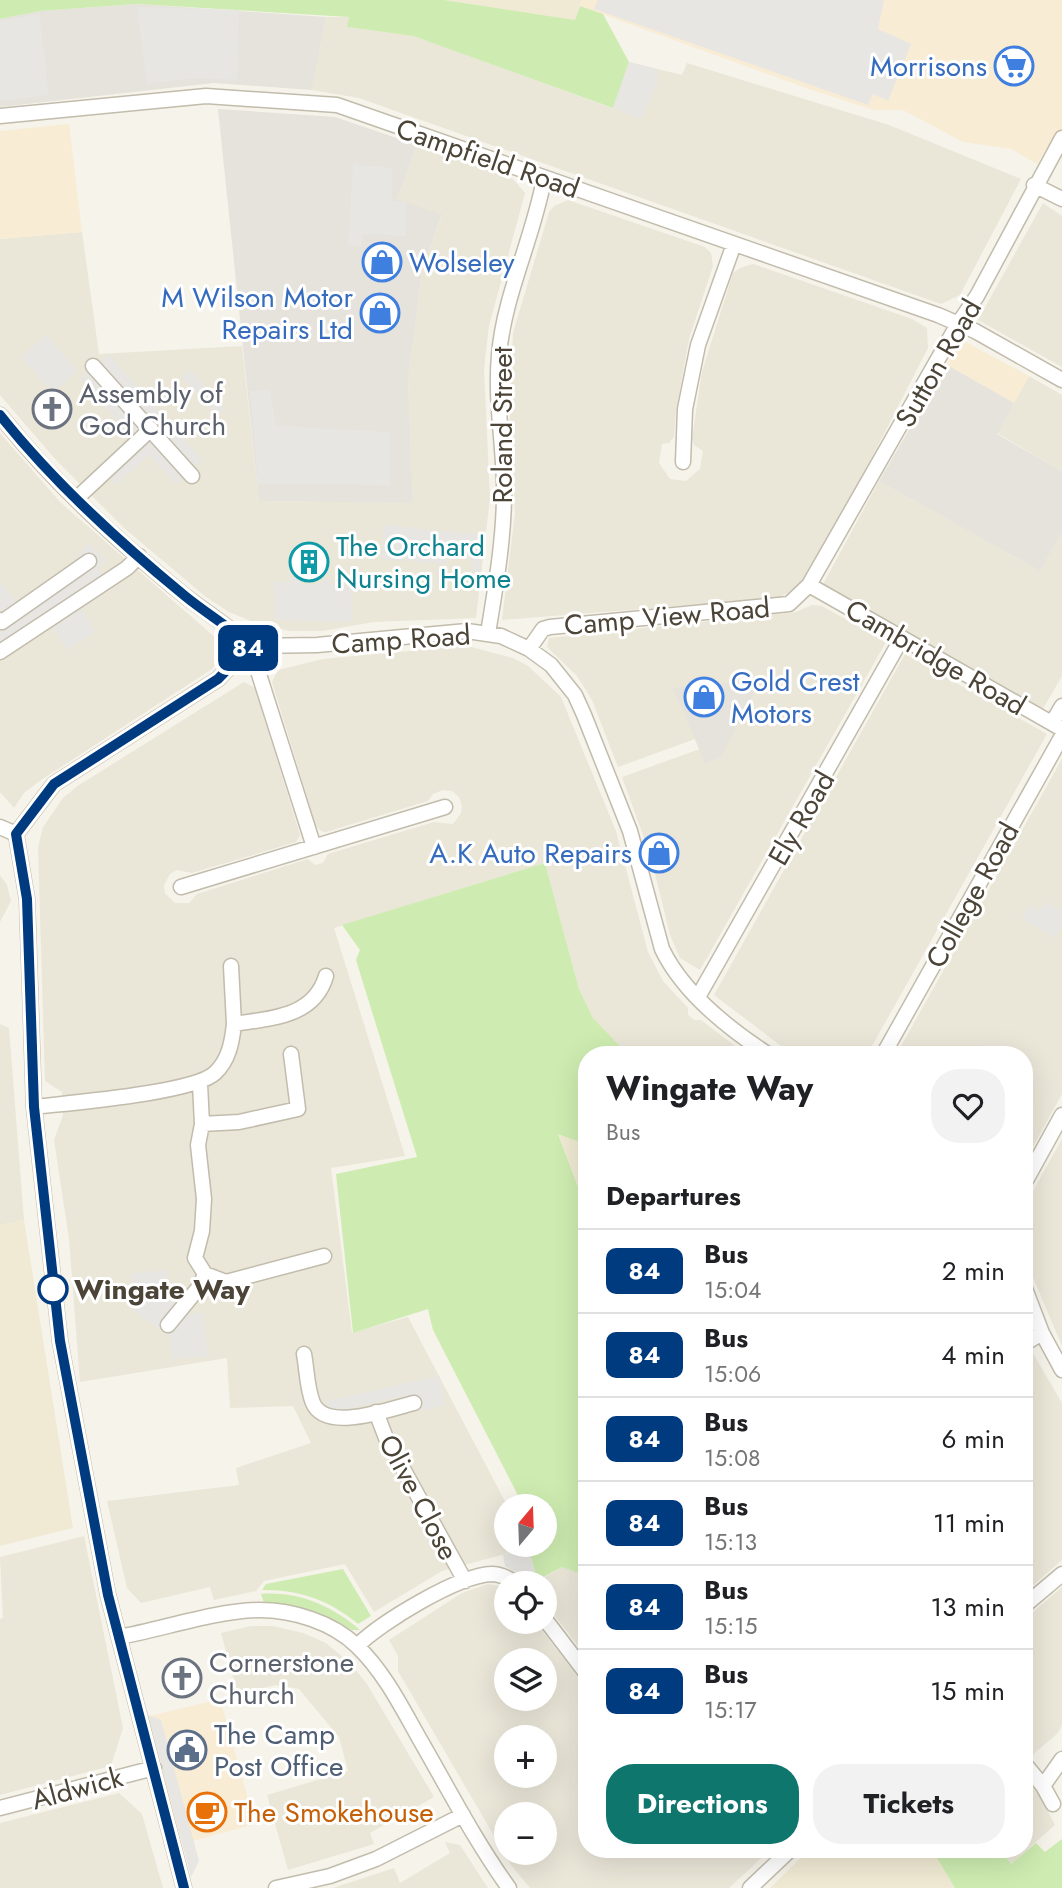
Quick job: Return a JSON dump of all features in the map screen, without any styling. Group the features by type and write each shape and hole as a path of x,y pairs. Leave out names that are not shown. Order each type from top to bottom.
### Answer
{"street":[{"name":"Campfield Road","path":"0,116 206,96 318,102 356,111 958,324 1062,380"},
{"name":"Sutton Road","path":"809,585 958,324 977,296 1034,185 1062,138"},
{"name":"Roland Street","path":"488,633 503,495 497,385 499,353 514,282 544,179"},
{"path":"1034,185 1062,199"},
{"path":"682,462 685,409 694,364 734,244"},
{"path":"93,366 192,476"},
{"path":"0,415 76,499 139,556 250,646 314,847"},
{"path":"76,499 150,429"},
{"path":"0,652 127,568 139,556"},
{"path":"0,620 2,622 66,580 89,561"},
{"name":"Cambridge Road","path":"809,585 1057,726"},
{"name":"Camp View Road","path":"529,649 543,629 550,627 789,604 809,585"},
{"name":"Camp Road","path":"250,646 317,645 423,633 488,633 529,649 551,664 575,695 630,831 662,949 678,978 758,1046"},
{"name":"Ely Road","path":"698,997 902,638"},
{"path":"184,1888 119,1637 89,1504 60,1341 34,1107 27,899 16,834 54,784 218,679 250,646"},
{"path":"1057,726 1062,706"},
{"name":"College Road","path":"888,1046 1062,736"},
{"path":"181,887 445,807"},
{"path":"0,827 16,834"},
{"path":"34,1107 200,1083 222,1064 228,1053 234,1024 231,966"},
{"path":"234,1024 300,1010 312,1003 321,992 326,976"},
{"path":"202,1124 239,1122 298,1109 290,1054"},
{"path":"200,1083 202,1124 198,1145 203,1210 202,1231 195,1258 205,1274 226,1282 324,1256"},
{"path":"1033,1168 1062,1115"},
{"path":"168,1325 200,1286 205,1274"},
{"path":"1033,1310 1062,1370"},
{"path":"1033,1338 1042,1333"},
{"name":"Olive Close","path":"304,1354 313,1403 320,1413 335,1420 414,1404"},
{"name":"Olive Close","path":"376,1412 386,1438 465,1581"},
{"path":"1033,1598 1062,1574"},
{"path":"357,1646 380,1627 438,1592 465,1581 494,1575"},
{"path":"119,1637 238,1612 260,1610 313,1620 338,1632 357,1646 392,1689 463,1815 509,1888"},
{"path":"556,1634 578,1663"},
{"path":"1043,1786 1062,1759"},
{"name":"Aldwick","path":"0,1808 154,1768"},
{"path":"1033,1774 1053,1804"},
{"path":"276,1888 330,1875 376,1858 463,1815"},
{"path":"750,1888 782,1858"}],"shaded area":[{"path":"444,0 582,0 575,20"},
{"path":"582,0 1062,0 1062,158 1046,149 1037,164 1011,149 963,142 903,110 873,110 809,89 580,6"},
{"path":"598,0 884,0 878,29 911,44 888,101 873,94 868,105 594,9"},
{"path":"137,4 326,17 312,90 214,83 0,107 0,19 40,11"},
{"path":"137,7 239,10 237,80 193,78 147,84"},
{"path":"39,14 49,95 0,101 0,21"},
{"path":"326,17 350,17 347,27 413,36 612,108 629,62 682,75 687,63 889,125 1021,179 960,295 941,304 359,98 312,90"},
{"path":"629,62 657,69 658,81 641,119 613,108"},
{"path":"218,109 335,117 417,145 397,199 442,215 422,270 408,380 413,503 259,501"},
{"path":"69,124 82,232 0,239 0,131"},
{"path":"417,145 513,179 525,193 489,326 484,369 490,498 476,618 374,622 322,631 289,631 256,623 229,612 206,597 124,528 56,460 0,395 0,239 82,232 99,354 242,346 259,501 413,503 408,380 422,270 442,216 397,199"},
{"path":"353,164 392,168 392,201 406,202 406,236 363,234 361,247 348,245"},
{"path":"568,200 705,247 711,253 713,266 689,339 674,437 669,443 662,444 659,463 670,479 686,481 700,469 703,451 694,445 692,438 702,372 733,273 740,268 753,264 912,319 927,328 928,348 867,467 803,583 779,598 502,620 515,513 509,404 513,333 549,212 554,206"},
{"path":"1043,203 1062,216 1062,367 978,320"},
{"path":"46,335 78,371 53,393 21,357"},
{"path":"962,340 1029,376 1014,403 947,365"},
{"path":"108,354 203,460 176,484 149,455 116,485 100,467 133,438 80,379"},
{"path":"947,365 1014,403 997,434 1062,471 1062,533 1040,571 879,481"},
{"path":"190,370 226,409 218,416 182,377"},
{"path":"1029,376 1062,395 1062,471 997,433"},
{"path":"270,390 276,426 390,432 390,485 258,484 250,391"},
{"path":"0,433 60,502 218,640 222,654 212,669 41,780 24,793 14,808 0,792"},
{"path":"879,481 1040,571 1062,533 1062,676 1041,712 821,588"},
{"path":"384,525 483,535 480,572 472,571 472,559 447,557 446,564 381,559"},
{"path":"88,543 107,561 97,568 104,575 0,645 0,582 18,603 65,575"},
{"path":"290,578 302,578 302,584 322,584 323,579 331,579 332,585 351,585 352,622 275,620 274,582 289,582"},
{"path":"812,605 822,606 886,642 700,970 680,958 670,935 651,857 622,777 700,749 673,688 695,739 618,767 592,700 577,676 547,647 549,638 796,612"},
{"path":"81,608 96,632 67,650 52,627"},
{"path":"452,647 471,647 513,658 528,666 561,697 616,831 648,952 663,981 688,1008 688,1015 694,1020 701,1020 735,1046 617,1046 609,1039 593,1018 579,989 545,863 334,928 405,1156 331,1168 352,1333 408,1317 501,1494 494,1494 494,1557 442,1571 374,1612 345,1564 264,1581 256,1591 214,1600 210,1587 141,1603 127,1588 107,1501 239,1485 236,1468 311,1443 293,1406 230,1408 227,1358 80,1382 69,1239 54,1140 63,1115 62,1092 45,1081 38,847 43,827 63,798 79,785 244,682 255,688 300,835 296,842 192,873 177,870 170,874 164,885 165,893 175,903 189,903 197,894 308,859 315,865 323,863 328,854 434,822 453,824 461,813 459,797 452,791 443,790 433,794 428,801 326,832 321,831 316,826 272,682 278,670 323,659"},
{"path":"905,654 1047,734 872,1046 781,1046 714,995"},
{"path":"761,680 721,757 705,763 673,688"},
{"path":"1062,759 1062,1094 1033,1147 1033,1046 901,1046"},
{"path":"0,875 7,885 11,901 0,922"},
{"path":"1045,902 1062,911 1062,925 1055,938 1022,919 1030,905 1040,911"},
{"path":"0,1024 9,1028 24,1220 0,1225"},
{"path":"558,1133 578,1141 578,1187"},
{"path":"1062,1139 1062,1346 1033,1277 1033,1191"},
{"path":"24,1220 73,1528 0,1546 0,1225"},
{"path":"167,1270 171,1297 189,1314 203,1313 208,1356 173,1359 170,1337 135,1312 131,1274"},
{"path":"1033,1353 1062,1403 1062,1560 1033,1585"},
{"path":"439,1376 445,1405 419,1411 414,1394 329,1413 326,1401"},
{"path":"84,1536 123,1728 111,1766 0,1795 0,1619 3,1618 0,1557"},
{"path":"504,1558 531,1558 535,1571 514,1571 505,1566"},
{"path":"562,1567 578,1573 578,1646 557,1619 555,1571"},
{"path":"488,1584 494,1585 494,1634 544,1634 555,1648 494,1648 494,1711 557,1711 557,1650 578,1677 578,1858 761,1858 729,1888 530,1888 511,1865 557,1865 557,1802 494,1802 494,1836 398,1671 398,1656 389,1640 462,1593"},
{"path":"1062,1587 1062,1725 1058,1733 1033,1754 1033,1612"},
{"path":"251,1626 273,1626 303,1633 326,1643 350,1663 367,1684 434,1797 370,1833 374,1844 288,1870 267,1795 348,1771 339,1737 299,1689 276,1685 238,1694 221,1633"},
{"path":"220,1699 255,1824 182,1844 146,1717"},
{"path":"148,1715 161,1720 199,1861 191,1877"},
{"path":"1033,1788 1040,1796 1055,1825 1033,1844"},
{"path":"119,1793 142,1814 163,1888 0,1888 0,1823"},
{"path":"445,1842 460,1845 488,1888 333,1888 394,1868 400,1883 450,1853"},
{"path":"801,1858 937,1858 955,1888 770,1888"},
{"path":"1007,1858 1018,1858 1011,1864"}],"green space":[{"path":"0,0 444,0 575,20 580,6 603,14 629,62 613,108 413,36 347,27 349,17 137,4 40,11 0,19"},
{"path":"545,863 579,989 593,1018 619,1046 578,1046 578,1141 558,1134 578,1187 578,1573 562,1567 554,1571 535,1571 531,1558 557,1557 557,1494 517,1494 433,1330 428,1309 353,1333 336,1174 417,1157 356,960 360,950 342,925"},
{"path":"343,1569 371,1616 358,1624 337,1609 314,1598 276,1590 262,1590 266,1584"},
{"path":"261,1594 289,1595 314,1602 338,1614 360,1630 352,1630 306,1609 264,1603"},
{"path":"1062,1839 1062,1888 955,1888 937,1858 1007,1858 1011,1864 1018,1858 1033,1858 1033,1846 1036,1843 1045,1852"}],"bus line":[{"name":"84","path":"0,415 28,449 102,524 186,597 231,628 250,646 229,671 218,679 54,784 16,834 27,899 34,1107 60,1341 108,1595 184,1888"}],"place":[{"name":"Morrisons","path":"1014,66"},
{"name":"Wolseley","path":"382,262"},
{"name":"M Wilson Motor Repairs Ltd","path":"380,313"},
{"name":"Assembly of God Church","path":"52,409"},
{"name":"The Orchard Nursing Home","path":"309,562"},
{"name":"Gold Crest Motors","path":"704,697"},
{"name":"A.K Auto Repairs","path":"659,853"},
{"name":"Wingate Way","path":"53,1289"},
{"name":"Cornerstone Church","path":"182,1678"},
{"name":"The Camp Post Office","path":"187,1750"},
{"name":"The Smokehouse","path":"207,1812"}]}
